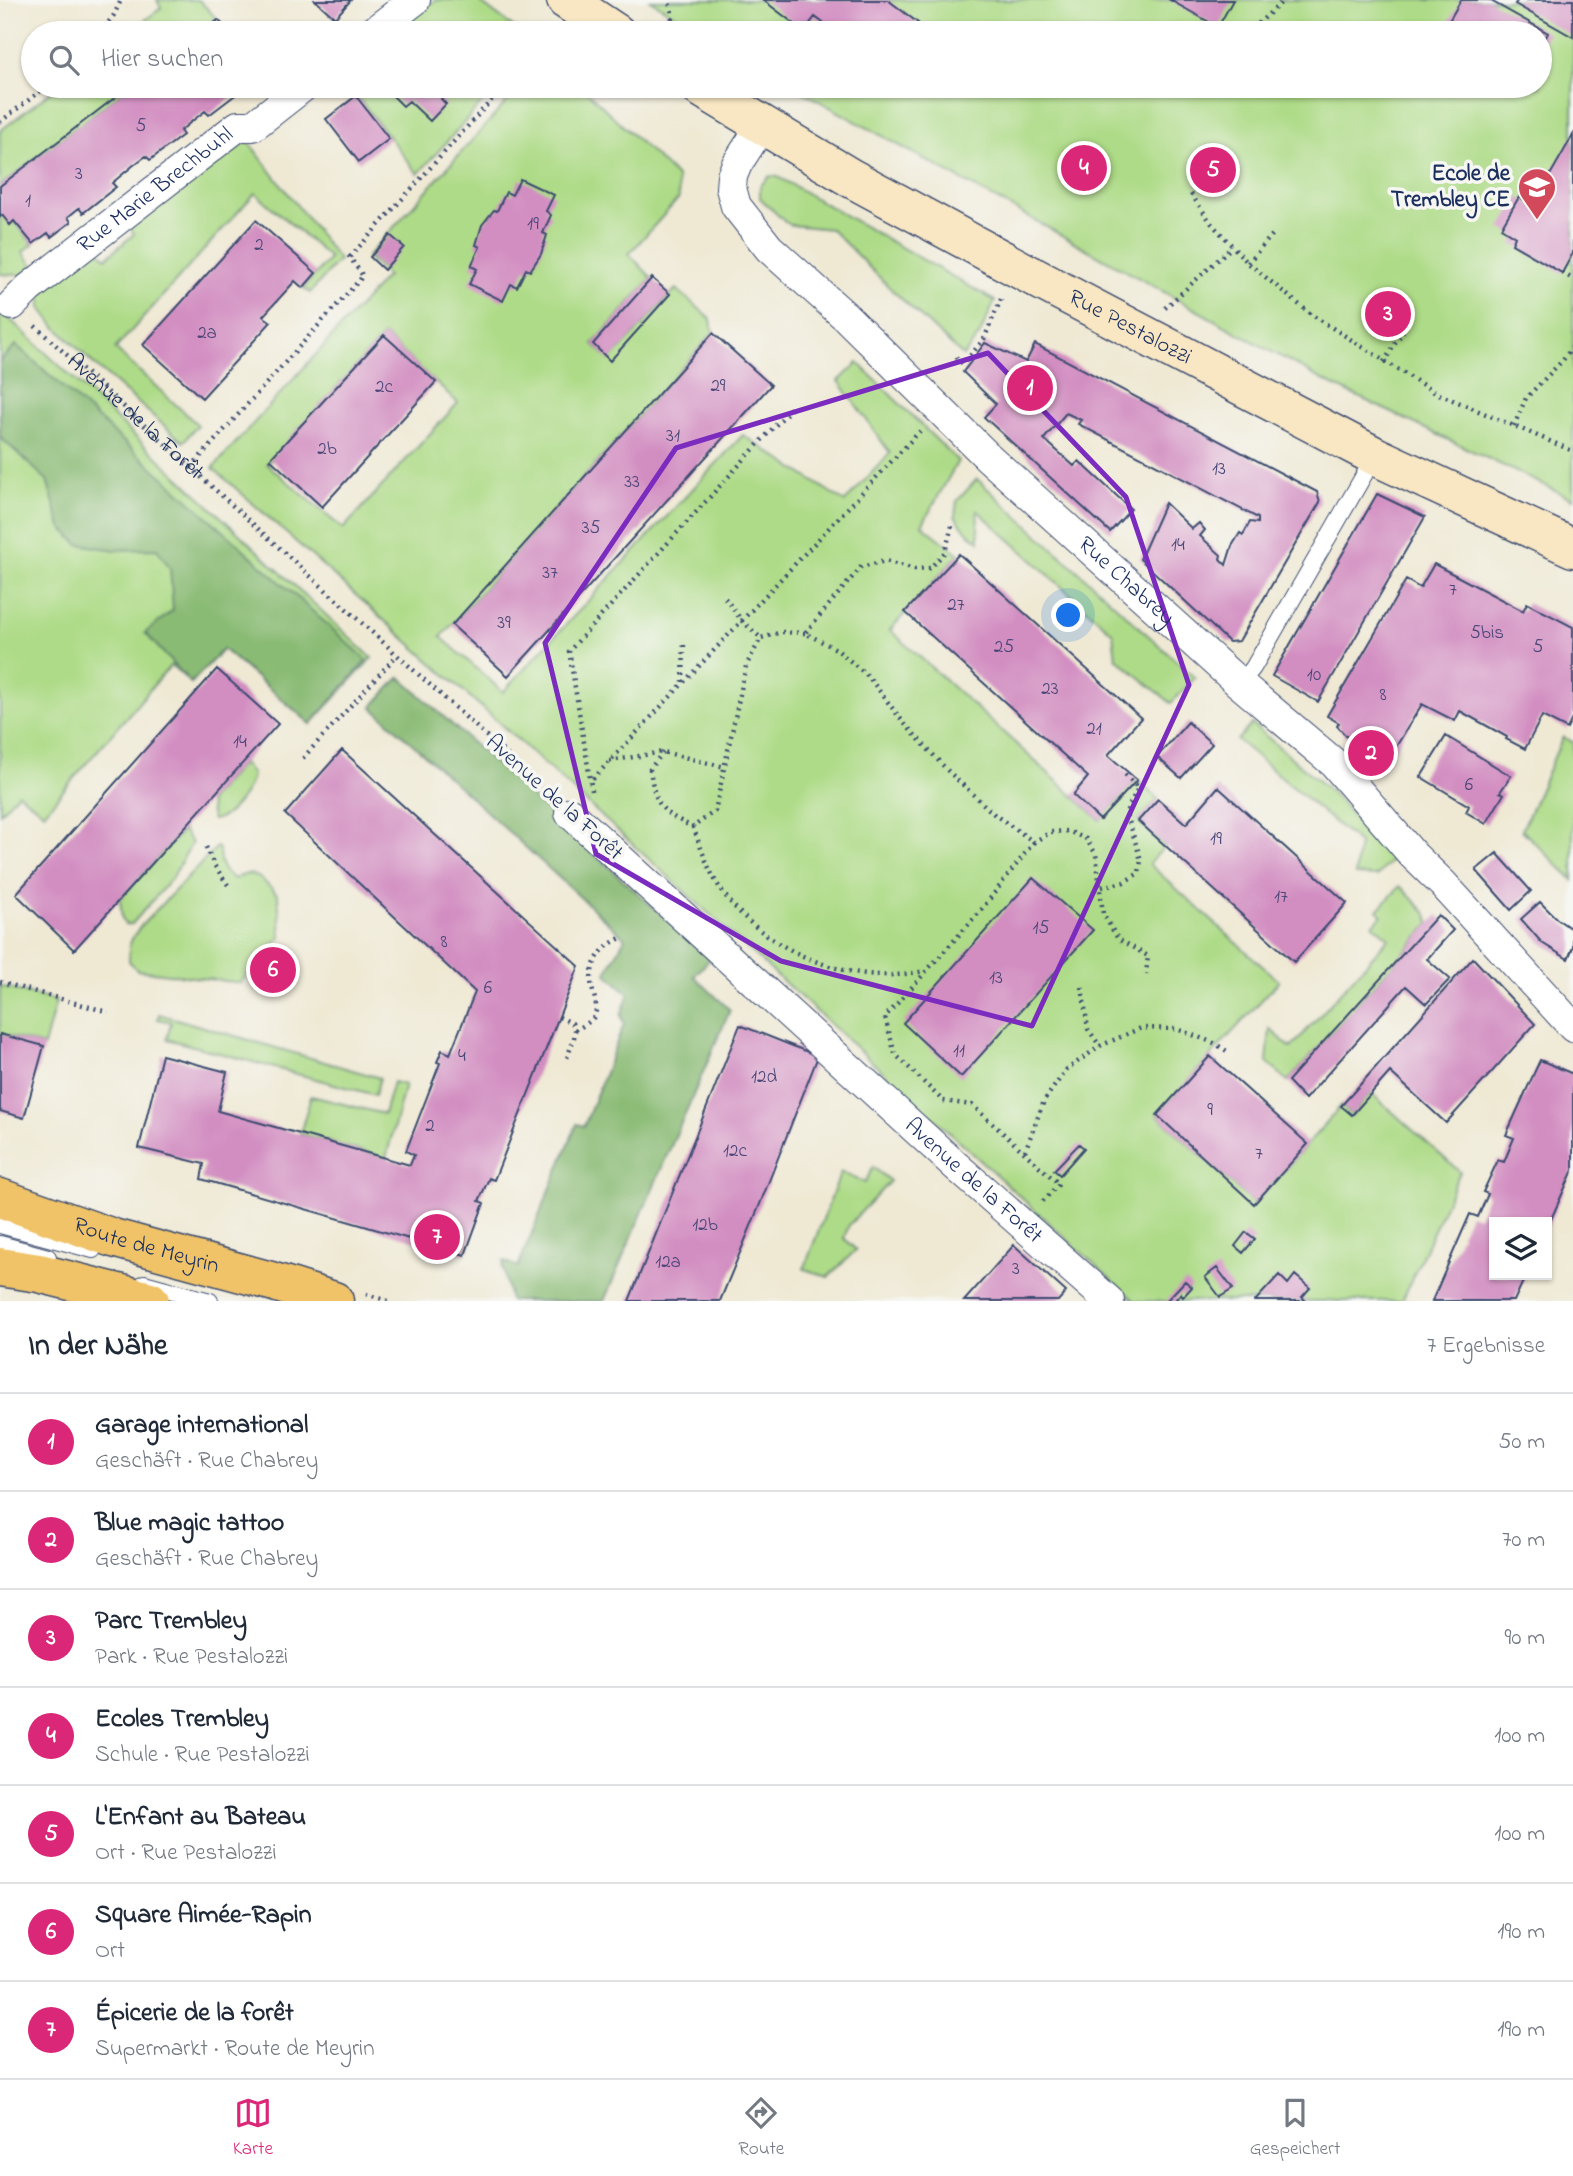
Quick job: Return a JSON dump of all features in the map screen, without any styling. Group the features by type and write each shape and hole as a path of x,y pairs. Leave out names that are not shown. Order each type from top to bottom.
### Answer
{"main road":[{"name":"Route de Meyrin","path":"0,1198 113,1238 334,1301"},
{"path":"0,1267 140,1290"}],"street":[{"path":"388,21 415,0"},
{"path":"566,0 598,21"},
{"name":"Rue Marie Brechbuhl","path":"12,305 29,288 238,126 253,126 289,98"},
{"name":"Rue Pestalozzi","path":"718,98 851,178 1010,264 1375,456 1573,548"},
{"name":"Rue Chabrey","path":"762,125 732,176 731,188 736,206 769,248 846,317 988,457 1240,684 1334,763 1413,855 1443,884 1573,1027"},
{"name":"Avenue de la Forêt","path":"577,819 1021,1224 1110,1301"}],"lane":[{"path":"1240,684 1253,668 1375,456"},
{"path":"0,1224 109,1254"},
{"path":"0,1244 67,1262"},
{"path":"140,1290 210,1301"}],"path":[{"path":"109,21 121,0"},
{"path":"667,0 672,8 671,21"},
{"path":"1259,21 1284,0"},
{"path":"0,122 31,98"},
{"path":"350,257 493,98"},
{"path":"1191,194 1232,247 1312,315 1434,392 1573,451"},
{"path":"1248,263 1273,234"},
{"path":"1163,310 1232,247"},
{"path":"191,467 363,276 346,252"},
{"path":"1562,273 1573,279"},
{"path":"956,357 963,364 984,339 1002,297"},
{"name":"Avenue de la Forêt","path":"12,305 577,819"},
{"path":"1384,362 1404,331"},
{"path":"1514,426 1526,398 1573,346"},
{"path":"577,819 593,806 592,779 569,651 794,405"},
{"path":"592,779 919,432"},
{"path":"805,633 862,567 885,561 915,569 930,568 945,552 952,526"},
{"path":"725,598 742,621 761,638"},
{"path":"693,827 715,810 746,666 761,638 782,632 805,633 836,649 868,676 903,722 948,771 995,815 1034,842"},
{"path":"683,682 684,641"},
{"path":"303,758 397,655"},
{"path":"610,761 663,752 725,767"},
{"path":"663,752 650,769 653,794 669,816 693,827 712,874 740,914 771,940 831,968 883,975 926,971"},
{"path":"1102,887 1124,882 1139,873 1141,860 1126,811 1138,788 1123,772"},
{"path":"1021,1224 1059,1184 972,1105 943,1101 895,1054 885,1017 978,914 1034,842 1051,832 1068,831 1086,839 1096,854 1102,887 1103,914 1118,939 1148,956 1146,974"},
{"path":"206,847 214,866 228,885"},
{"path":"566,1060 575,1030 593,1018 596,1010 591,981 592,971 600,953 605,946 621,938"},
{"path":"0,982 108,1012"},
{"path":"1082,987 1088,1029 1100,1045"},
{"path":"559,1017 572,1023 575,1030"},
{"path":"1025,1151 1044,1101 1066,1070 1100,1045 1141,1028 1177,1029 1214,1043 1230,1053"}],"highlighted area":[{"path":"988,353 1126,497 1189,685 1032,1026 781,961 596,854 545,643 676,448"}],"green space":[{"path":"157,0 199,0 218,20 144,21 161,8"},
{"path":"435,0 477,0 505,21 408,21"},
{"path":"650,0 1573,0 1573,499 1323,380 814,98 1552,98 1552,21 684,21"},
{"path":"43,98 114,98 0,186 0,131"},
{"path":"358,98 486,98 418,174"},
{"path":"510,98 594,98 677,177 679,198 629,254 652,278 593,344 610,360 676,289 711,319 713,333 441,637 503,692 743,435 845,502 890,453 839,381 858,363 958,461 922,525 959,554 890,630 1100,820 1137,780 1158,799 1138,821 1165,846 1149,864 1279,981 1157,1115 1254,1204 1341,1106 1352,1115 1371,1093 1460,1172 1402,1301 1135,1301 486,711 213,468 387,276 367,257","holes":["384,335 458,403 343,529 267,464"]},
{"path":"244,136 339,260 310,293 303,288 330,258 255,193 115,349 198,425 183,442 98,368 54,325 41,308 41,291 97,248 106,258 134,234 128,224"},
{"path":"770,176 778,177 995,301 980,334 963,356 831,229 791,225 784,221 760,198 760,186"},
{"path":"2,215 10,225 14,221 33,244 23,252 35,268 22,275 0,274"},
{"path":"0,310 372,658 311,724 223,649 191,683 171,665 44,813 18,793 0,813"},
{"path":"16,345 367,660 311,724 223,649 191,683 145,633 173,610 170,568 157,549 115,550 78,544 61,527 47,480 0,437 0,361"},
{"path":"977,479 1195,678 1171,703 1116,658 1113,633 977,510 979,541 967,532 955,516 957,501"},
{"path":"400,677 710,959 694,976 730,1010 604,1301 510,1301 503,1267 504,1261 518,1267 577,1124 584,1126 624,1024 621,1015 629,994 606,973 625,938 372,707"},
{"path":"1252,724 1329,790 1393,859 1377,876 1355,875 1359,843 1237,740"},
{"path":"1563,737 1573,742 1573,880 1522,830"},
{"path":"243,763 252,774 248,788 232,809 212,820 209,801"},
{"path":"183,830 192,843 172,878 132,924 125,925 120,899"},
{"path":"217,847 222,867 227,874 235,879 248,874 258,877 278,895 281,937 240,983 137,970 129,961 132,939 140,927"},
{"path":"1400,886 1427,914 1430,923 1288,1081 1267,1062 1270,1029 1291,1048 1389,938 1373,925 1382,915 1378,910"},
{"path":"0,986 56,1001 44,1046 0,1034"},
{"path":"159,1014 380,1078 375,1095 167,1039 171,1022 158,1019"},
{"path":"393,1082 405,1085 386,1158 300,1134 311,1096 384,1114"},
{"path":"873,1167 890,1181 849,1225 844,1238 856,1250 828,1277 804,1269 841,1172 865,1183"}],"building":[{"path":"315,0 351,0 335,18"},
{"path":"763,0 888,0 915,21 820,21 815,17 812,21 791,21"},
{"path":"1170,0 1233,0 1221,21 1207,21"},
{"path":"1461,0 1489,0 1527,21 1449,21"},
{"path":"1518,0 1573,0 1573,37 1552,25 1552,21 1545,21 1515,4"},
{"path":"114,98 231,98 209,115 205,111 180,131 183,135 150,160 146,156 112,183 116,187 83,213 79,208 68,217 71,222 51,237 48,233 33,244 14,221 10,225 2,215 0,217 0,186"},
{"path":"353,98 358,98 389,139 359,162 326,119"},
{"path":"395,98 442,98 446,104 430,121 409,101 403,106"},
{"name":"Ecole de Trembley CE","path":"1573,135 1573,253 1562,273 1512,244 1515,237 1501,228 1519,197 1533,205"},
{"path":"520,179 554,195 546,211 551,215 543,233 547,235 541,254 530,271 526,269 517,287 511,284 503,301 469,284 477,269 471,266 480,247 476,245 482,225 494,210 497,211 506,192 512,195"},
{"path":"256,220 316,273 303,288 295,281 263,316 271,322 202,398 143,345"},
{"path":"390,235 404,247 384,270 370,257"},
{"path":"652,278 670,294 610,361 593,344"},
{"path":"713,333 771,385 508,676 452,625"},
{"path":"384,335 436,382 322,507 270,459"},
{"path":"985,343 1026,362 1035,344 1317,492 1320,502 1239,641 1229,642 1140,559 1165,503 1192,529 1199,523 1205,530 1200,536 1221,555 1220,559 1226,565 1232,546 1240,533 1243,535 1250,522 1258,523 1258,518 1078,424 1081,420 1066,413 1044,439 1074,466 1079,461 1131,509 1110,532 984,417 996,404 963,372"},
{"path":"1377,494 1425,517 1318,702 1272,676"},
{"path":"959,554 1141,718 1108,755 1137,780 1100,820 1073,795 1088,777 905,612"},
{"path":"1434,564 1523,611 1527,603 1573,627 1573,717 1567,729 1542,716 1525,749 1460,711 1455,721 1422,704 1380,773 1337,726 1339,723 1327,716 1406,580 1420,588"},
{"path":"217,669 278,724 74,950 16,894"},
{"path":"1188,722 1212,744 1181,778 1157,757"},
{"path":"1446,736 1511,776 1500,792 1504,794 1486,824 1466,812 1469,806 1421,777"},
{"path":"342,750 579,966 494,1180 489,1178 479,1201 484,1203 465,1255 201,1179 204,1164 139,1148 162,1055 227,1072 218,1111 410,1165 414,1155 406,1151 440,1063 437,1062 442,1050 450,1054 475,992 285,814"},
{"path":"1218,787 1347,903 1294,962 1138,821 1158,799 1186,824"},
{"path":"1497,853 1531,891 1511,910 1476,870"},
{"path":"1033,878 1093,930 961,1077 903,1023"},
{"path":"1540,902 1573,930 1573,947 1568,959 1542,943 1521,919"},
{"path":"1438,915 1453,930 1427,959 1450,979 1426,1004 1406,986 1305,1099 1288,1081"},
{"path":"1473,958 1535,1024 1446,1123 1390,1072 1352,1115 1341,1106"},
{"path":"740,1025 818,1056 760,1204 720,1301 629,1301"},
{"path":"0,1034 44,1046 24,1118 0,1111"},
{"path":"1210,1056 1308,1144 1254,1204 1157,1115"},
{"path":"1540,1060 1573,1074 1573,1170 1552,1217 1489,1217 1489,1280 1524,1280 1514,1301 1432,1301 1470,1214 1478,1217 1488,1194 1483,1192 1498,1160 1504,1162 1514,1138 1506,1135"},
{"path":"1079,1144 1084,1148 1060,1175 1054,1170"},
{"path":"1246,1232 1255,1239 1243,1253 1235,1246"},
{"path":"1014,1245 1066,1292 1058,1301 964,1301"},
{"path":"1217,1268 1233,1289 1220,1297 1205,1277"},
{"path":"1279,1275 1288,1284 1295,1275 1310,1288 1302,1297 1306,1301 1255,1301"},
{"path":"1185,1281 1192,1287 1183,1297 1181,1293 1176,1299 1178,1301 1166,1301"}],"place":[{"name":"Ecoles Trembley","path":"1084,168"},
{"name":"L'Enfant au Bateau","path":"1213,170"},
{"name":"Ecole de Trembley CE","path":"1537,221"},
{"name":"Parc Trembley","path":"1388,314"},
{"name":"Garage international","path":"1030,388"},
{"name":"Blue magic tattoo","path":"1371,753"},
{"name":"Square Aimée-Rapin","path":"273,970"},
{"name":"Épicerie de la forêt","path":"437,1237"}]}
